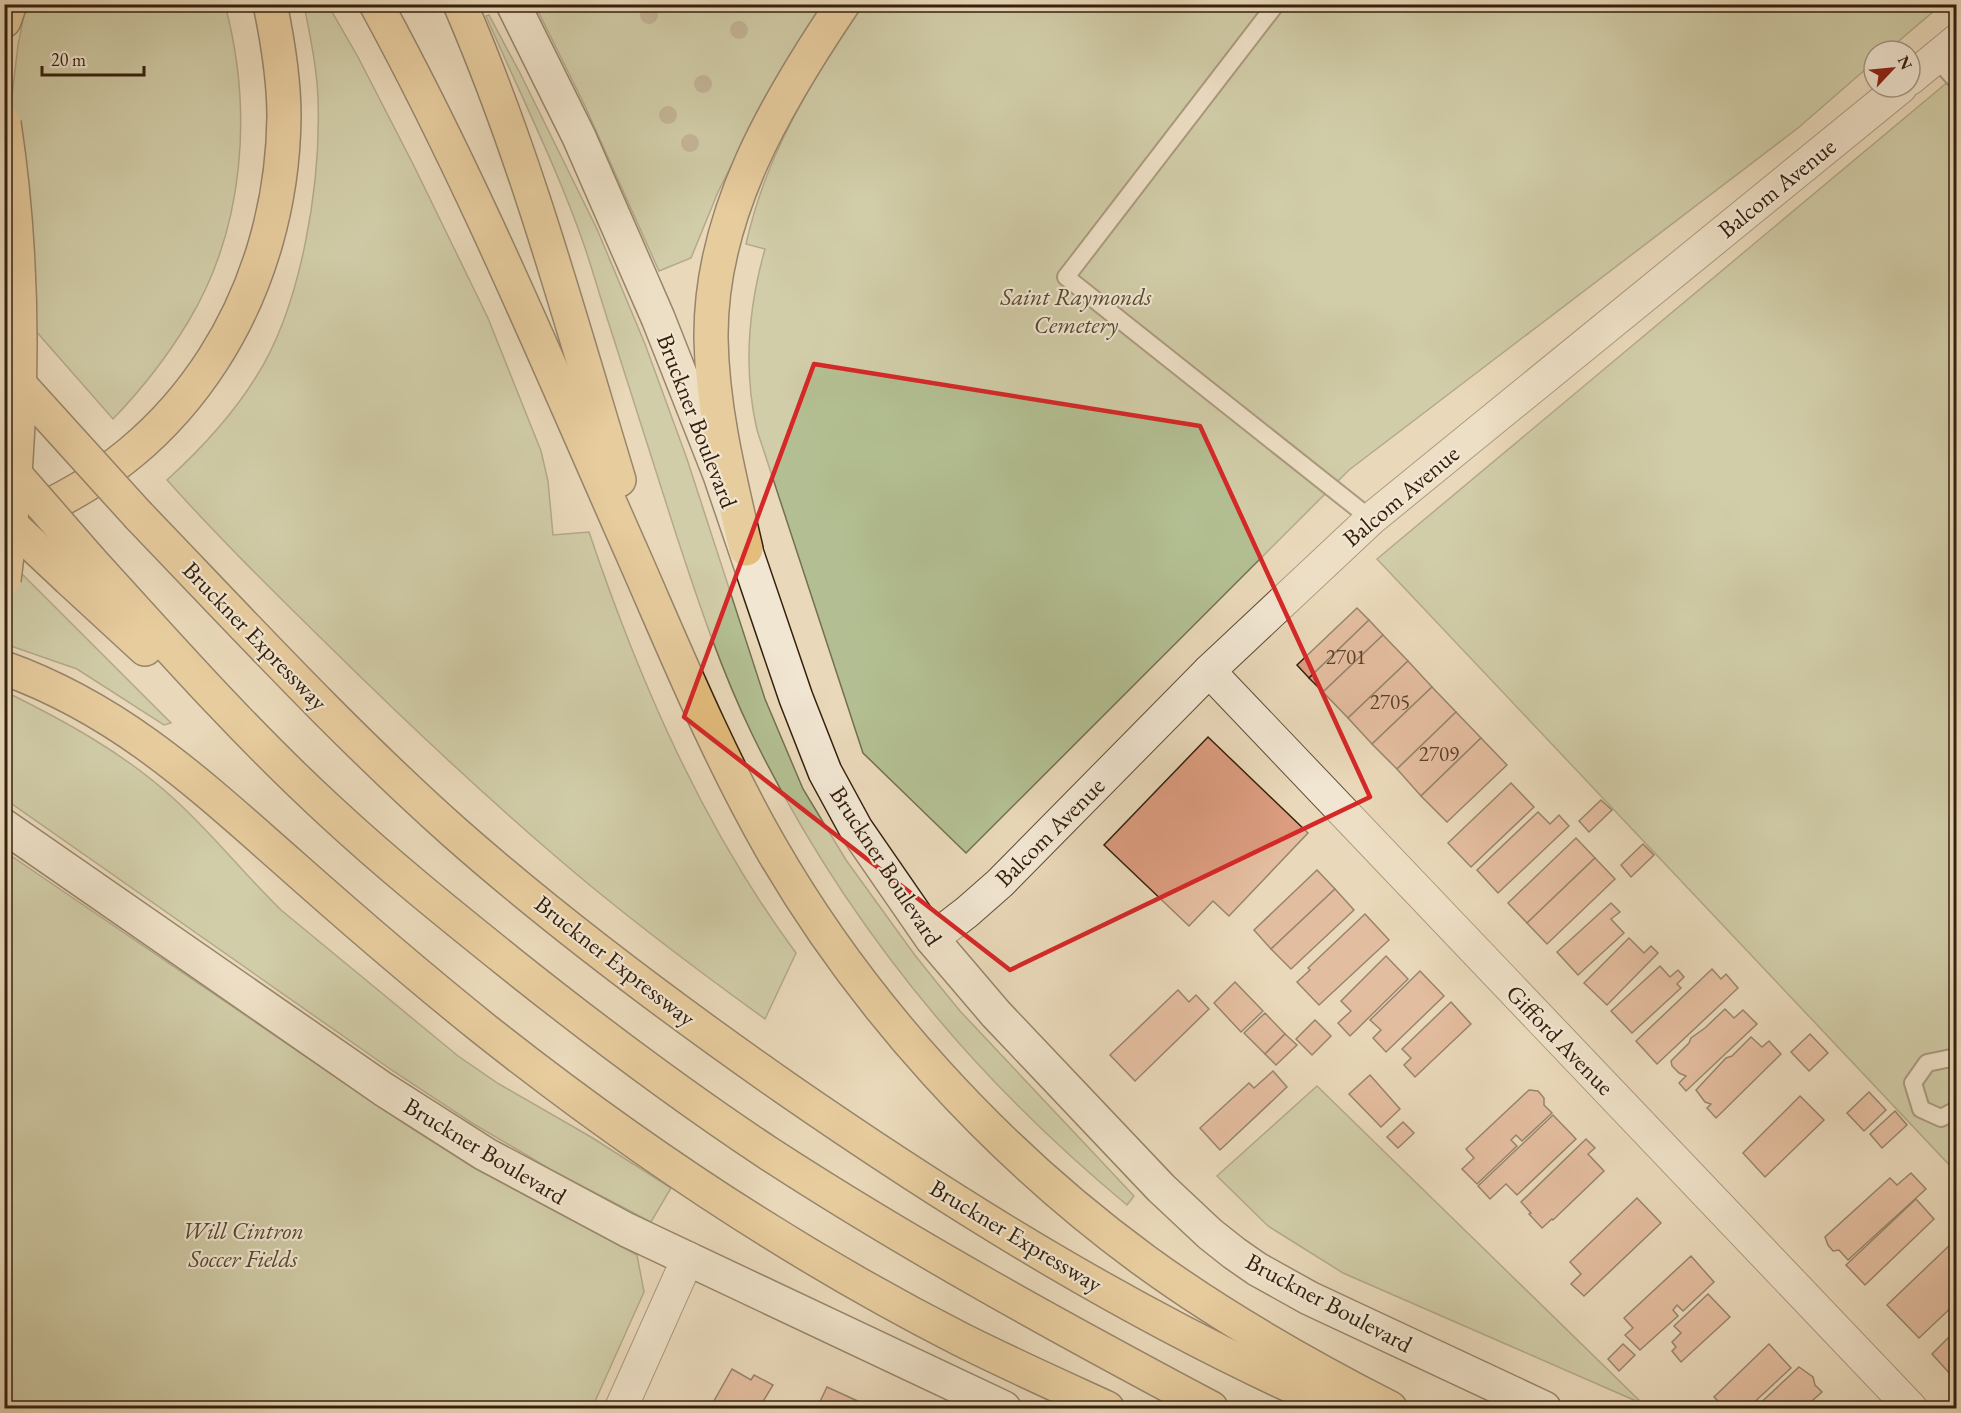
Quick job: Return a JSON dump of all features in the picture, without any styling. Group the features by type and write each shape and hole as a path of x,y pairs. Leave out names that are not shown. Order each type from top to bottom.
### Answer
{"highway":[{"path":"4,21 10,4"},
{"path":"4,524 63,499 107,472 135,449 187,397 219,351 233,326 246,300 266,240 277,189 282,149 283,87 270,4"},
{"path":"376,4 430,106 492,238 688,680 742,794 771,848 804,900 879,1004 939,1074 1004,1143 1050,1185 1147,1262 1251,1331 1390,1408"},
{"path":"460,4 501,106 536,203 629,512 688,680"},
{"path":"746,549 728,467 713,374 711,338 716,276 730,219 756,154 798,74 843,4"},
{"path":"4,123 16,216 21,345 17,471 4,580"},
{"name":"Bruckner Expressway","path":"4,367 138,516 232,615 411,793 514,882 605,955 705,1031 860,1139 1028,1245 1182,1334 1340,1408"},
{"path":"4,463 80,570"},
{"path":"4,518 80,570 331,812 425,894 620,1049 720,1121 823,1188 930,1253 1038,1315 1211,1408"},
{"path":"4,668 80,700 156,751 217,800 351,918 484,1029 686,1176 798,1248 893,1303 971,1345 1107,1408"}],"main road":[{"name":"Bruckner Boulevard","path":"513,4 579,137 620,228 690,398 746,549 796,698 825,772 856,829 932,939 996,1014 1161,1188 1234,1253 1257,1269 1309,1298 1544,1408"},
{"name":"Bruckner Boulevard","path":"4,826 443,1129 566,1199 1004,1408"}],"street":[{"path":"1922,73 1950,60"},
{"name":"Balcom Avenue","path":"932,939 1000,883 1209,671 1371,519 1886,99"},
{"name":"Gifford Avenue","path":"1209,671 1911,1408"},
{"path":"621,1408 688,1258"}],"lane":[{"path":"1276,4 1066,277 1371,519"},
{"path":"1956,1057 1927,1063 1913,1083 1921,1109 1941,1118 1956,1110"}],"highlighted area":[{"path":"814,364 1200,426 1370,797 1010,970 684,717"}],"green space":[{"path":"26,5 225,5 234,45 241,126 232,208 222,247 207,286 180,335 134,397 113,419 5,296 9,121 18,45"},
{"path":"304,5 328,5 358,57 488,318 541,451 548,481 553,535 589,532 629,642 702,803 762,905 796,953 765,1019 631,919 496,804 307,625 167,480 215,432 256,377 286,315 297,280 312,205 318,132 316,76"},
{"path":"535,5 824,5 763,102 718,192 691,258 659,271 585,106"},
{"name":"Saint Raymonds Cemetery","path":"863,5 1941,5 1901,39 1862,39 1862,72 1798,128 1349,470 966,853 863,753 757,430 750,384 749,339 755,294 765,249 746,244 765,180 785,134 818,75"},
{"path":"489,15 597,229 645,344 687,459 765,699 803,789 846,860 914,954 960,1011 1134,1196 1127,1205 1015,1103 963,1048 914,990 826,867 788,802 752,734 720,660 676,534 584,245 550,158 486,16"},
{"path":"1956,75 1956,1172 1377,559"},
{"path":"11,563 171,723 164,725 77,669 5,644 5,564"},
{"path":"4,691 92,738 154,782 201,825 281,910 458,1056 499,1084 591,1137 671,1188 651,1222 550,1169 472,1123 393,1071 5,799"},
{"name":"Will Cintron Soccer Fields","path":"4,851 402,1122 474,1168 637,1255 644,1292 592,1408 5,1408"},
{"path":"1317,1086 1643,1404 1343,1273 1268,1226 1217,1176"}],"building":[{"path":"1357,608 1369,620 1309,678 1297,665"},
{"path":"1369,620 1383,635 1323,692 1309,678"},
{"path":"1383,635 1408,661 1348,718 1323,692"},
{"path":"1408,661 1432,687 1372,744 1348,718"},
{"path":"1432,687 1456,712 1397,769 1372,744"},
{"path":"1456,712 1481,738 1421,796 1397,769"},
{"path":"1208,737 1308,833 1229,916 1213,901 1189,926 1104,845"},
{"path":"1481,738 1507,765 1447,822 1421,796"},
{"path":"1511,783 1534,807 1471,867 1448,843"},
{"path":"1601,800 1612,810 1589,832 1579,821"},
{"path":"1538,812 1550,824 1559,815 1569,826 1498,893 1477,870"},
{"path":"1576,838 1595,858 1527,923 1508,903"},
{"path":"1643,844 1654,855 1631,877 1621,865"},
{"path":"1595,858 1615,879 1547,944 1527,923"},
{"path":"1317,870 1335,889 1271,949 1254,930"},
{"path":"1335,889 1354,910 1291,969 1271,949"},
{"path":"1611,903 1620,912 1611,919 1624,933 1578,975 1557,952"},
{"path":"1365,914 1389,940 1319,1005 1297,982 1310,970 1308,968"},
{"path":"1629,938 1644,953 1651,946 1658,953 1607,1005 1584,983"},
{"path":"1386,956 1408,979 1350,1036 1338,1023 1351,1011 1341,1001"},
{"path":"1660,966 1670,977 1678,970 1684,977 1677,984 1681,988 1632,1033 1611,1011"},
{"path":"1712,969 1721,979 1726,974 1738,988 1657,1064 1636,1041"},
{"path":"1420,971 1444,996 1386,1052 1373,1038 1381,1030 1370,1020"},
{"path":"1235,982 1263,1011 1241,1032 1214,1003"},
{"path":"1178,990 1189,1002 1196,995 1209,1009 1135,1081 1110,1055"},
{"path":"1451,1002 1471,1024 1415,1077 1404,1065 1411,1058 1402,1049"},
{"path":"1725,1009 1734,1018 1743,1010 1757,1024 1686,1091 1679,1083 1686,1076 1672,1066 1671,1061 1691,1038"},
{"path":"1265,1013 1285,1034 1265,1054 1244,1033"},
{"path":"1315,1020 1331,1036 1312,1055 1296,1039"},
{"path":"1285,1034 1297,1045 1276,1065 1265,1054"},
{"path":"1810,1034 1828,1053 1809,1071 1791,1052"},
{"path":"1751,1037 1762,1047 1769,1041 1781,1054 1716,1118 1707,1108 1711,1104 1705,1102 1696,1090 1726,1058 1732,1056"},
{"path":"1273,1071 1287,1087 1220,1150 1200,1128 1249,1083 1254,1088"},
{"path":"1370,1075 1400,1109 1381,1127 1349,1094"},
{"path":"1529,1090 1538,1091 1544,1098 1544,1105 1552,1113 1522,1141 1516,1135 1511,1140 1517,1146 1477,1184 1462,1169 1474,1158 1466,1149"},
{"path":"1869,1092 1886,1110 1864,1131 1847,1113"},
{"path":"1800,1096 1824,1120 1765,1177 1743,1153"},
{"path":"1895,1111 1907,1125 1882,1148 1870,1134"},
{"path":"1553,1115 1576,1139 1517,1195 1506,1184 1490,1199 1478,1186"},
{"path":"1403,1122 1414,1133 1398,1148 1387,1137"},
{"path":"1586,1139 1595,1148 1588,1154 1604,1171 1542,1228 1521,1202"},
{"path":"1911,1173 1926,1189 1848,1260 1839,1250 1833,1251 1825,1237 1890,1178 1897,1185"},
{"path":"1637,1198 1661,1223 1584,1296 1571,1284 1581,1274 1570,1262"},
{"path":"1916,1199 1934,1219 1865,1285 1846,1265"},
{"path":"1952,1243 1956,1247 1956,1303 1919,1338 1887,1305"},
{"path":"1691,1256 1714,1282 1683,1311 1677,1305 1673,1310 1678,1316 1640,1350 1625,1335 1633,1328 1624,1318"},
{"path":"1708,1294 1730,1317 1681,1362 1672,1351 1676,1347 1672,1342 1681,1333 1674,1326"},
{"path":"1956,1330 1956,1372 1952,1376 1932,1354"},
{"path":"1623,1344 1635,1355 1619,1371 1608,1359"},
{"path":"1769,1344 1791,1368 1748,1408 1725,1408 1714,1397"},
{"path":"1799,1367 1813,1377 1815,1385 1822,1392 1804,1408 1755,1408"},
{"path":"732,1369 751,1380 754,1375 773,1385 759,1408 710,1408"},
{"path":"827,1387 873,1408 817,1408"}]}
